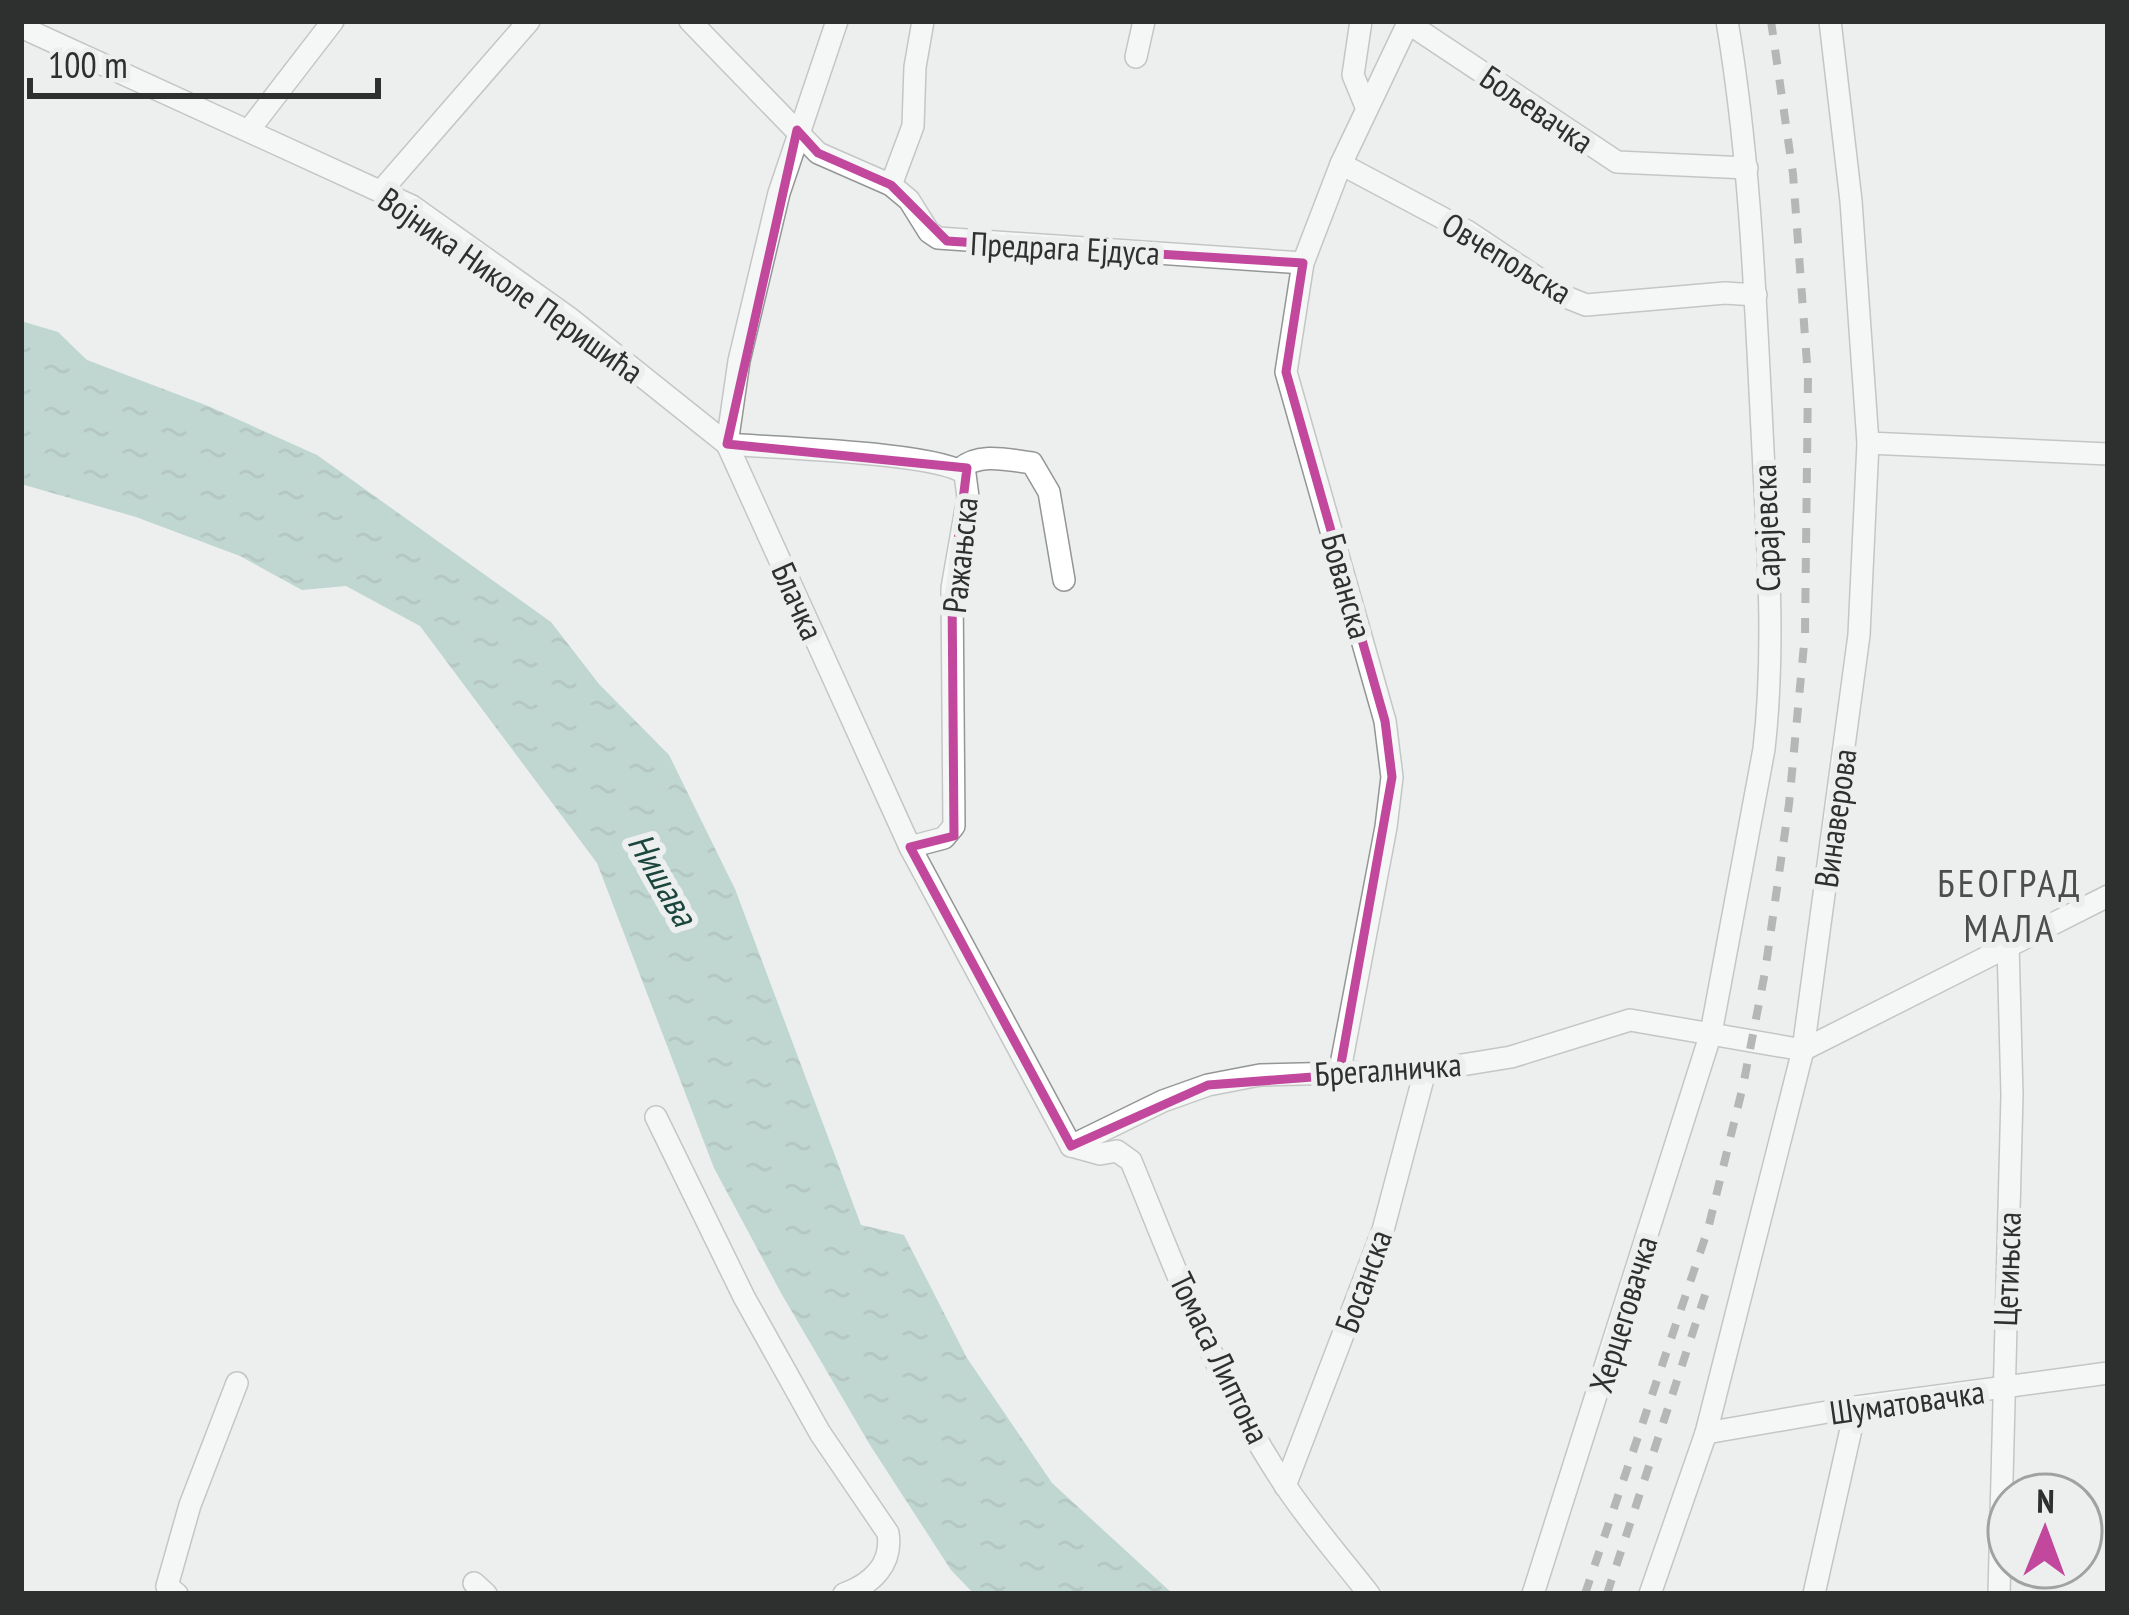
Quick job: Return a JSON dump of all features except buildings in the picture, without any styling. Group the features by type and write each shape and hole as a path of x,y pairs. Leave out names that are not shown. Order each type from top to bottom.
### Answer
{"street":[{"path":"249,130 333,21"},
{"path":"382,190 529,21"},
{"name":"Предрага Ејдуса","path":"690,21 818,153 891,184 909,200 929,232 947,241 1304,263"},
{"path":"727,445 740,361 797,130 837,21"},
{"path":"891,184 913,126 915,67 923,21"},
{"path":"1136,57 1144,21"},
{"path":"1361,21 1353,75 1366,109"},
{"name":"Сарајевска","path":"1711,1033 1768,709 1770,586 1747,168 1727,21"},
{"name":"Винаверова","path":"1650,1594 1706,1433 1803,1051 1858,635 1868,443 1851,201 1830,21"},
{"name":"Бованска","path":"1340,1075 1392,777 1385,721 1286,372 1304,263 1341,164 1409,22"},
{"name":"Бољевачка","path":"1409,22 1617,162 1747,168"},
{"name":"Војника Николе Перишића","path":"21,28 412,206 568,317 727,445"},
{"name":"Овчепољска","path":"1341,164 1467,231 1566,297 1586,305 1725,293 1756,295"},
{"path":"1868,443 2108,454"},
{"name":"Ражањска","path":"727,445 882,457 960,469 965,474 968,497 952,588 954,826 944,838 910,847"},
{"name":"Блачка","path":"727,445 910,847 1071,1146"},
{"path":"960,469 987,458 1032,463 1049,492 1064,580"},
{"path":"1803,1051 2108,896"},
{"name":"Цетињска","path":"1999,1594 2012,1095 2008,944"},
{"name":"Брегалничка","path":"1071,1146 1163,1101 1208,1085 1260,1075 1425,1071 1511,1057 1630,1020 1803,1051"},
{"name":"Херцеговачка","path":"1533,1594 1711,1033"},
{"name":"Босанска","path":"1285,1486 1383,1230 1425,1071"},
{"path":"656,1117 755,1317 820,1433 888,1533 891,1551 884,1567 859,1592"},
{"name":"Томаса Липтона","path":"1071,1146 1100,1154 1117,1151 1130,1161 1197,1321 1285,1486 1369,1594"},
{"name":"Шуматовачка","path":"1706,1433 2108,1373"},
{"path":"169,1591 190,1504 237,1383"},
{"path":"1814,1594 1856,1407"}],"highlighted area":[{"path":"797,130 818,153 891,185 947,241 1303,263 1286,372 1385,721 1392,777 1339,1075 1208,1085 1071,1146 910,847 954,836 952,588 967,468 727,444"}],"water":[{"name":"Нишава","path":"21,321 58,332 87,360 208,406 317,455 551,622 599,684 669,755 735,889 861,1225 904,1235 967,1358 1052,1483 1173,1594 974,1594 951,1570 870,1445 714,1168 597,863 420,626 346,586 302,590 240,556 136,517 21,484"}],"railway":[{"path":"1585,1594 1708,1229 1765,972 1789,804 1805,634 1808,377 1793,174 1771,21"},
{"path":"1607,1594 1706,1292"}],"district":[{"name":"БЕОГРАД МАЛА","path":"2010,906"}]}
